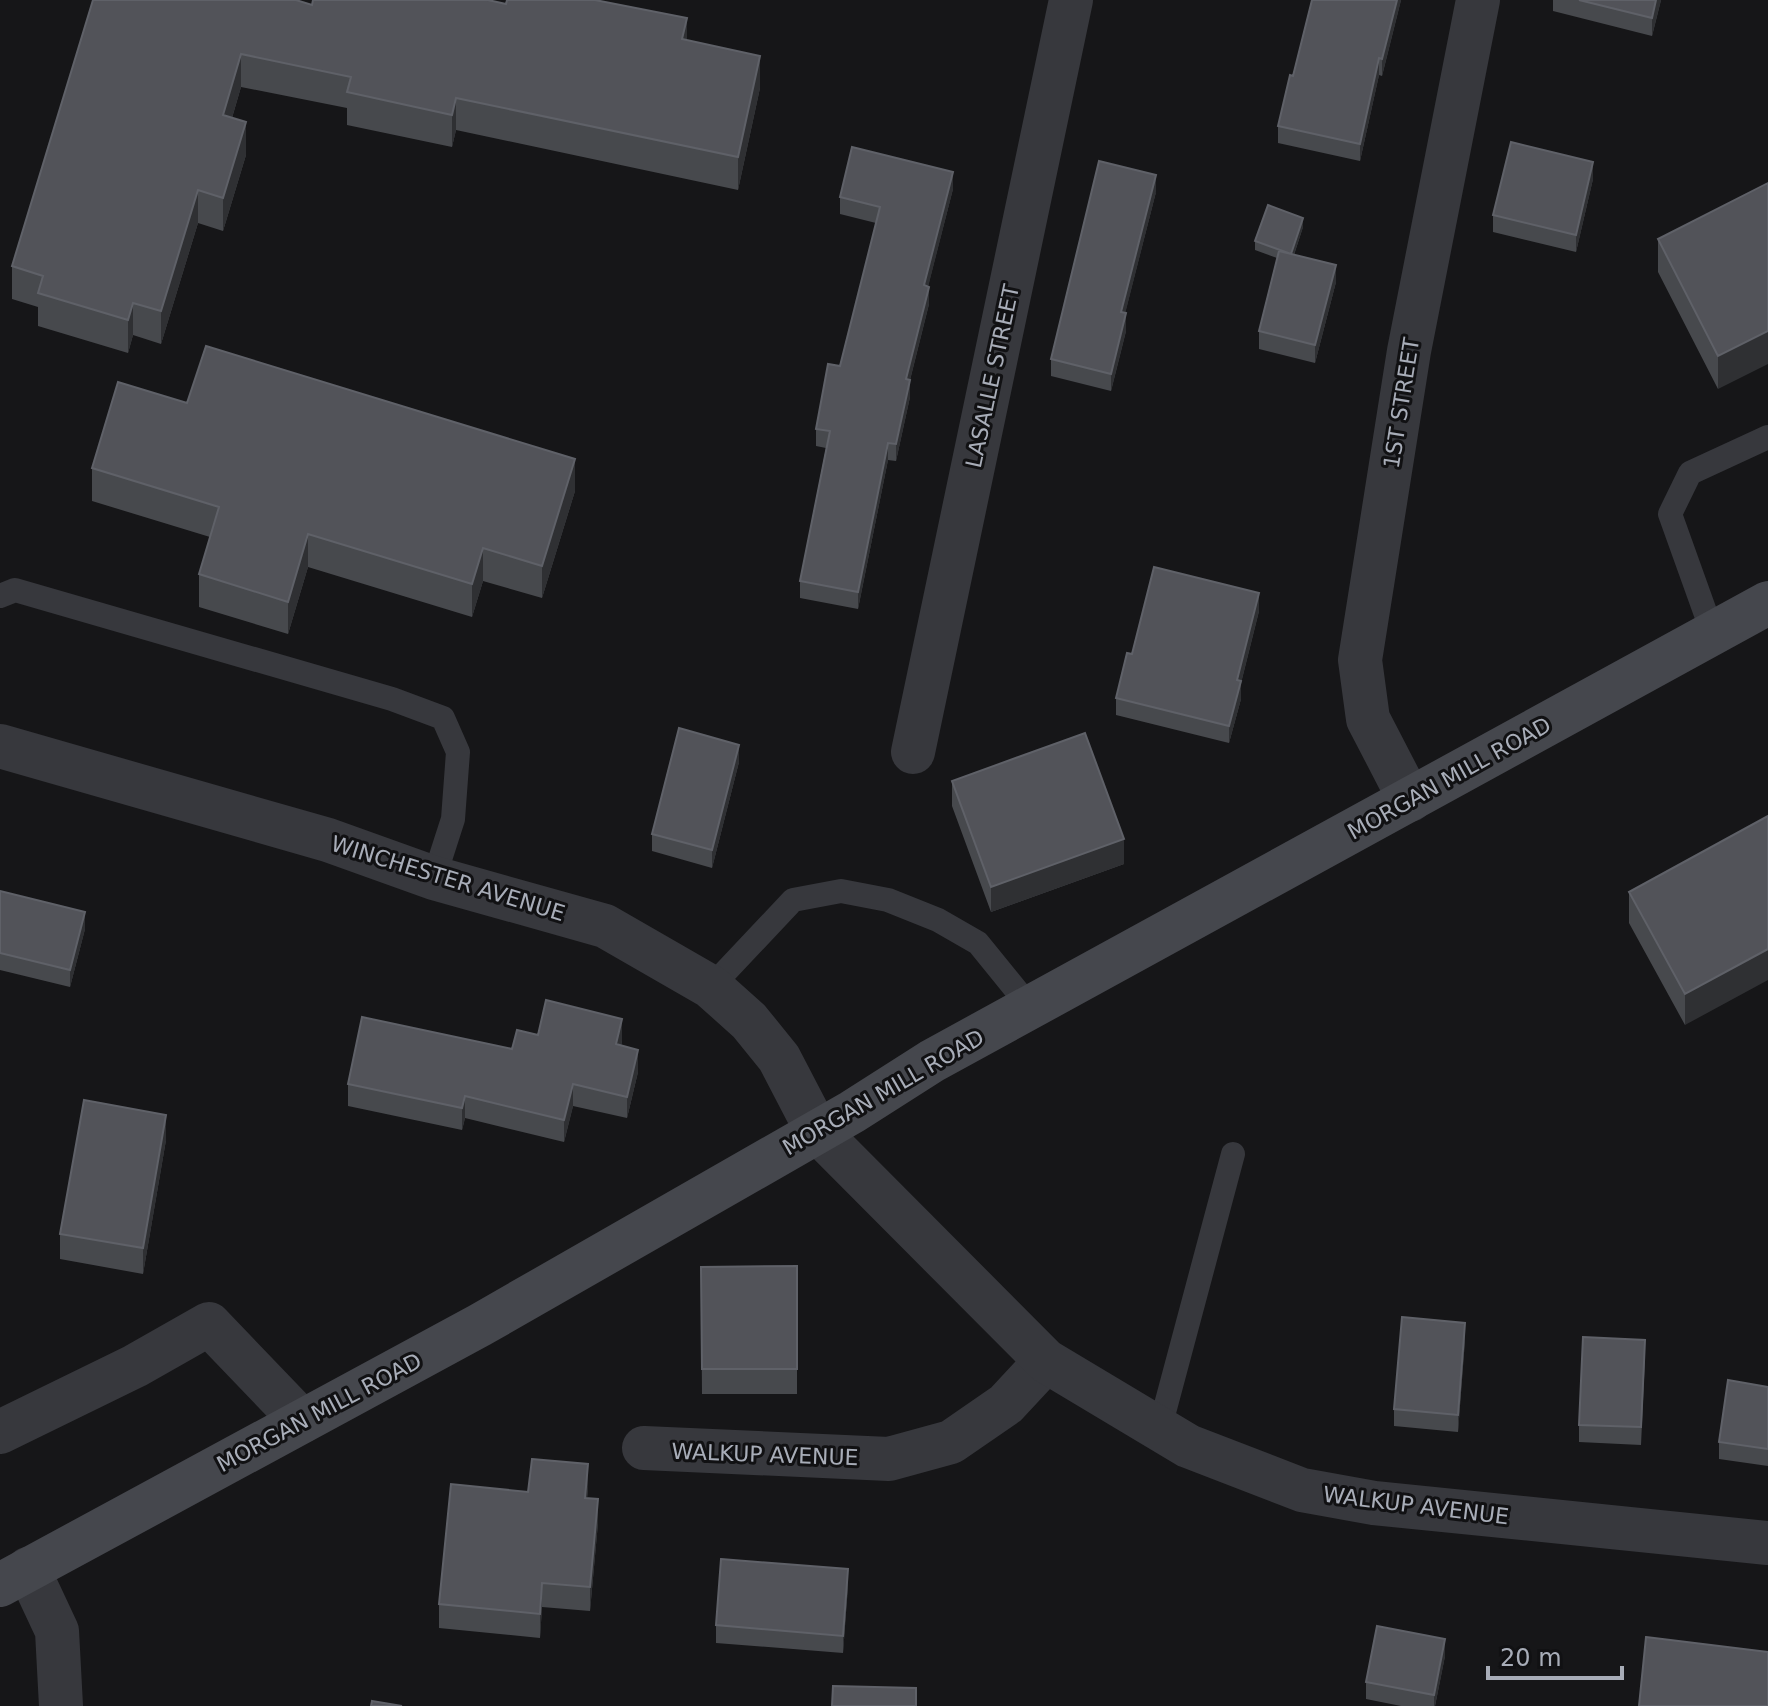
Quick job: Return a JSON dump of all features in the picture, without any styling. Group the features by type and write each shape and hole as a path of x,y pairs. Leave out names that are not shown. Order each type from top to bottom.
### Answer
{"main road":[{"name":"MORGAN MILL ROAD","path":"14,1577 480,1325 852,1112 932,1061 1768,603"}],"street":[{"name":"LASALLE STREET","path":"913,752 1071,0"},
{"name":"1ST STREET","path":"1410,800 1368,719 1360,660 1409,351 1478,0"},
{"name":"WINCHESTER AVENUE","path":"0,746 328,840 434,878 605,926 711,987 749,1021 779,1058 817,1131"},
{"name":"WALKUP AVENUE","path":"817,1131 1046,1361 1188,1446 1302,1490 1374,1503 1768,1543"},
{"path":"0,1432 135,1366 209,1324 302,1421"},
{"name":"WALKUP AVENUE","path":"644,1448 889,1459 951,1442 1006,1404 1046,1361"},
{"path":"14,1577 57,1631 61,1706"}],"lane":[{"path":"1713,634 1670,514 1690,473 1767,438"},
{"path":"8,593 392,699 443,718 458,752 453,819 434,878"},
{"path":"711,987 793,900 841,891 888,900 938,920 978,943 1030,1007"},
{"path":"1159,1431 1233,1154"}],"building":[{"path":"93,0 296,0 312,5 313,0 488,0 506,4 507,0 595,0 687,18 682,39 760,56 738,157 456,98 452,115 347,92 351,77 241,54 223,115 246,122 223,198 198,190 161,311 133,303 128,320 38,293 43,276 12,266"},
{"path":"1312,0 1397,0 1382,59 1379,58 1360,144 1278,126"},
{"path":"1579,0 1656,0 1652,18"},
{"path":"1511,142 1593,162 1576,235 1493,215"},
{"path":"852,147 953,172 924,285 929,287 906,379 910,380 896,444 888,443 858,592 800,581 830,431 816,429 828,364 840,366 880,207 840,197"},
{"path":"1099,161 1156,175 1121,312 1126,313 1111,374 1051,359"},
{"path":"1768,183 1768,331 1718,356 1658,239"},
{"path":"1268,205 1303,218 1291,254 1255,241"},
{"path":"1279,251 1336,265 1315,345 1259,331"},
{"path":"206,346 575,459 542,566 483,548 472,584 308,534 288,602 199,574 219,507 92,468 118,382 187,403"},
{"path":"1154,567 1259,593 1229,726 1116,698 1127,653 1132,654"},
{"path":"679,728 739,745 712,850 652,834"},
{"path":"1085,733 1124,839 991,887 952,781"},
{"path":"1768,816 1768,949 1685,994 1629,892"},
{"path":"0,891 85,912 70,970 0,953"},
{"path":"546,1000 622,1019 616,1044 638,1050 627,1097 573,1084 564,1120 465,1096 462,1108 348,1084 362,1017 512,1049 517,1030 538,1035"},
{"path":"84,1100 166,1115 143,1248 60,1234"},
{"path":"797,1266 797,1369 702,1369 701,1267"},
{"path":"1402,1317 1465,1323 1458,1415 1394,1409"},
{"path":"1583,1337 1645,1340 1641,1427 1579,1425"},
{"path":"1728,1380 1768,1387 1768,1449 1719,1442"},
{"path":"532,1459 588,1464 585,1498 598,1499 590,1587 542,1583 540,1614 439,1604 451,1484 528,1492"},
{"path":"721,1559 848,1569 843,1636 716,1625"},
{"path":"1377,1626 1445,1639 1434,1695 1366,1682"},
{"path":"1646,1637 1768,1652 1768,1706 1639,1706"},
{"path":"833,1686 916,1688 916,1706 832,1706"},
{"path":"372,1701 402,1706 371,1706"}]}
